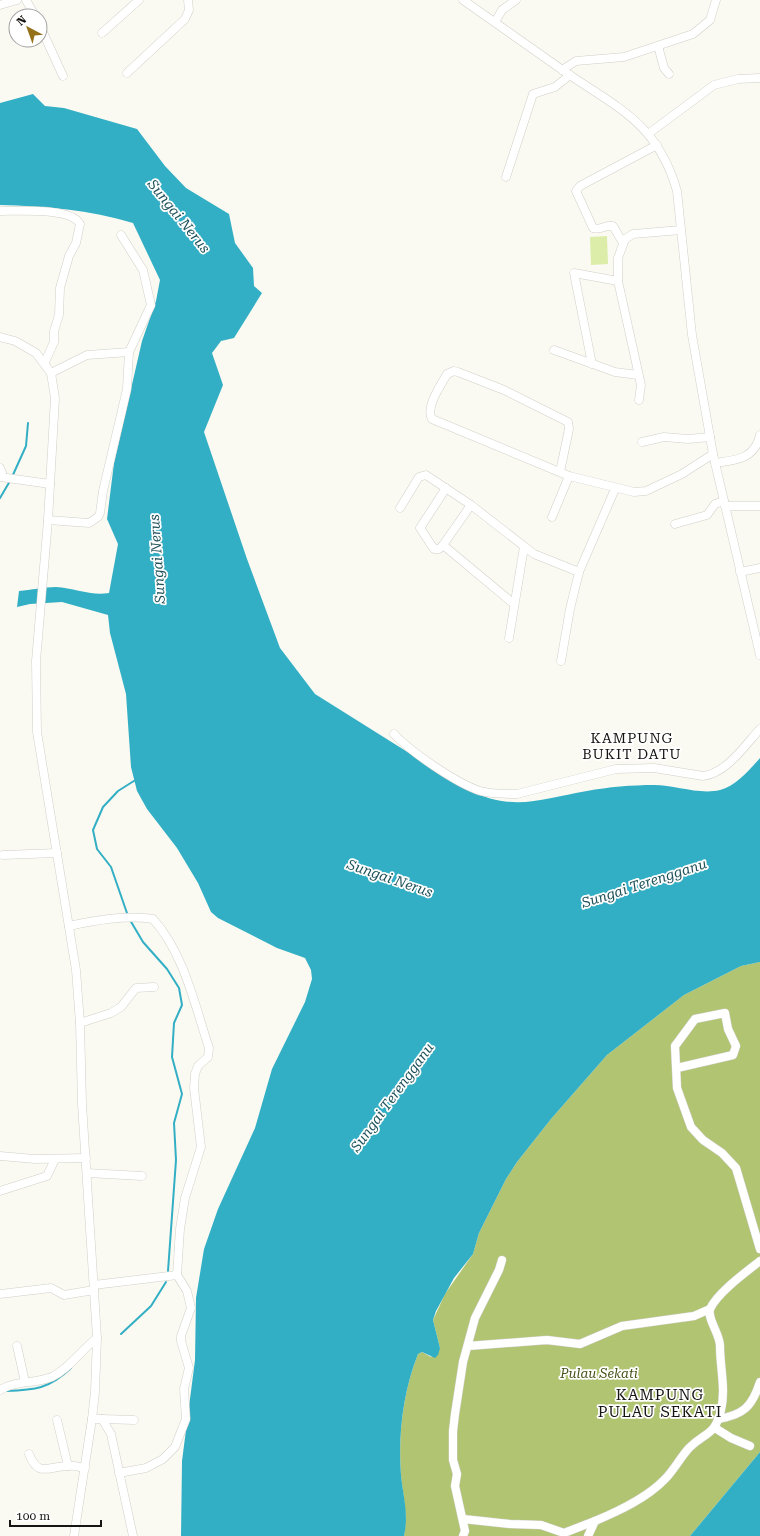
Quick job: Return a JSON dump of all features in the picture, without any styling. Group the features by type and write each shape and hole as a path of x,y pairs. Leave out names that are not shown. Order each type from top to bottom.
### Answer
{"street":[{"path":"0,5 17,0"},
{"path":"102,33 138,0"},
{"path":"127,73 185,19 189,10 188,0"},
{"path":"463,0 562,70 628,114 648,134 665,159 677,191 692,335 713,454 760,655"},
{"path":"495,22 502,10 516,0"},
{"path":"562,70 576,61 624,57 698,31 712,17 716,0"},
{"path":"48,43 63,76"},
{"path":"658,46 664,68 669,74"},
{"path":"506,177 533,94 555,87 570,75"},
{"path":"648,134 714,85 738,79 760,78"},
{"path":"623,243 613,226 610,225 598,230 593,228 576,191 580,186 656,145"},
{"path":"0,211 58,212 74,217 80,224 76,242 69,256 60,288 58,315 54,331 54,342 45,362"},
{"path":"639,400 641,387 618,281 618,258 623,243 628,236 637,232 681,230"},
{"path":"48,520 89,523 98,517 100,513 104,483 127,389 130,352 151,305 143,270 121,235"},
{"path":"592,364 574,273 618,281"},
{"path":"0,337 29,347 45,362 52,373 55,398 48,520 36,661 37,732 76,970 97,1338 95,1392 92,1419 74,1536"},
{"path":"554,350 623,374 638,375"},
{"path":"52,373 87,355 130,352"},
{"path":"560,472 570,429 568,422 504,390 458,372 454,371 447,374 431,408 430,415 432,419 569,476 634,492 646,491 682,474 713,454"},
{"path":"715,462 745,458 752,452 760,435"},
{"path":"642,442 664,437 710,437"},
{"path":"0,468 2,477 17,481 50,484"},
{"path":"400,508 422,475 426,475 471,505 524,547 544,559 579,572"},
{"path":"552,517 569,476"},
{"path":"446,488 420,528 434,548 439,549 443,545 471,505"},
{"path":"561,661 570,609 579,572 615,488"},
{"path":"675,524 707,514 715,504 724,503 760,506"},
{"path":"443,545 514,604"},
{"path":"509,638 524,547"},
{"path":"740,572 760,568"},
{"path":"394,734 428,762 480,791 517,794 616,769 654,768 703,776 710,775 728,764 760,729"},
{"path":"4,855 57,853"},
{"path":"69,926 86,922 124,918 153,919 166,935 179,960 210,1053 198,1066 195,1074 194,1088 201,1146 185,1198 180,1229 176,1275 187,1291 191,1308 181,1336 181,1341 189,1368 184,1389 186,1419 175,1447 163,1459 146,1468 120,1473"},
{"path":"80,1023 111,1013 121,1007 136,988 154,987"},
{"path":"677,1068 733,1055 736,1046 728,1029 725,1013 695,1019 675,1046 677,1088 691,1127 703,1140 722,1153 736,1168 760,1250"},
{"path":"0,1156 21,1159 86,1158"},
{"path":"0,1191 47,1176 55,1159"},
{"path":"87,1173 142,1176"},
{"path":"463,1536 466,1531 455,1486 457,1474 453,1460 453,1431 463,1362 475,1318 499,1270 502,1260"},
{"path":"464,1519 510,1524 541,1525 564,1533 621,1510 659,1486 690,1447 715,1428 721,1410 724,1388 720,1361 720,1339 709,1315 710,1309 720,1295 760,1261"},
{"path":"0,1294 51,1288 64,1295 94,1287 176,1275"},
{"path":"468,1346 547,1340 580,1344 622,1326 694,1316 710,1309"},
{"path":"0,1390 10,1385 47,1378 62,1371 84,1348 97,1338"},
{"path":"17,1346 26,1382"},
{"path":"718,1419 732,1417 748,1407 756,1394 760,1382"},
{"path":"92,1419 134,1420"},
{"path":"102,1419 111,1434 133,1536"},
{"path":"57,1420 68,1466"},
{"path":"715,1428 731,1438 750,1446"},
{"path":"29,1454 32,1464 38,1468 49,1469 68,1466 84,1468"},
{"path":"588,1536 595,1521"}],"green space":[{"path":"607,236 608,264 591,265 590,237"},
{"name":"Pulau Sekati","path":"760,962 760,1452 690,1536 404,1536 405,1513 401,1475 400,1444 405,1398 413,1368 418,1354 422,1352 431,1357 440,1348 433,1320 445,1294 473,1254 479,1233 506,1179 517,1162 551,1119 607,1055 684,995 741,966"}],"water":[{"path":"33,94 45,106 64,108 137,129 165,166 186,188 229,214 235,243 253,268 254,286 262,293 234,338 221,341 212,353 223,385 204,432 247,559 280,648 315,694 468,790 484,797 500,801 528,802 612,787 637,785 662,785 695,791 720,790 737,781 760,758 760,962 741,966 684,995 607,1055 551,1119 517,1162 506,1179 479,1233 473,1254 454,1278 436,1311 433,1320 440,1348 438,1355 435,1358 422,1352 418,1354 413,1368 405,1398 400,1444 401,1475 406,1513 404,1536 181,1536 182,1461 195,1360 196,1298 204,1249 218,1209 255,1128 272,1069 305,1002 312,979 311,970 305,958 277,948 218,918 211,912 198,883 177,848 147,809 137,791 131,767 126,694 110,633 108,615 62,602 30,604 17,607 19,591 56,587 89,593 109,593 118,544 107,519 114,463 142,341 156,301 160,280 133,223 84,212 34,206 0,205 0,103"},
{"path":"760,1452 760,1536 690,1536"}],"waterway":[{"path":"12,477 26,446 28,423"},
{"path":"0,498 10,481"},
{"path":"128,916 111,867 97,849 93,830 103,807 118,791 137,779"},
{"path":"130,920 143,942 167,969 179,988 182,1005 174,1023 172,1057 182,1094 174,1123 176,1160 168,1271"},
{"path":"121,1334 151,1306 166,1282"},
{"path":"6,1391 41,1387 56,1380 71,1368"}],"district":[{"name":"KAMPUNG BUKIT DATU","path":"632,746"},
{"name":"KAMPUNG PULAU SEKATI","path":"660,1404"}],"water label":[{"name":"Sungai Nerus","path":"179,216"},
{"name":"Sungai Nerus","path":"157,559"},
{"name":"Sungai Nerus","path":"390,878"},
{"name":"Sungai Terengganu","path":"644,883"},
{"name":"Sungai Terengganu","path":"392,1097"}]}
